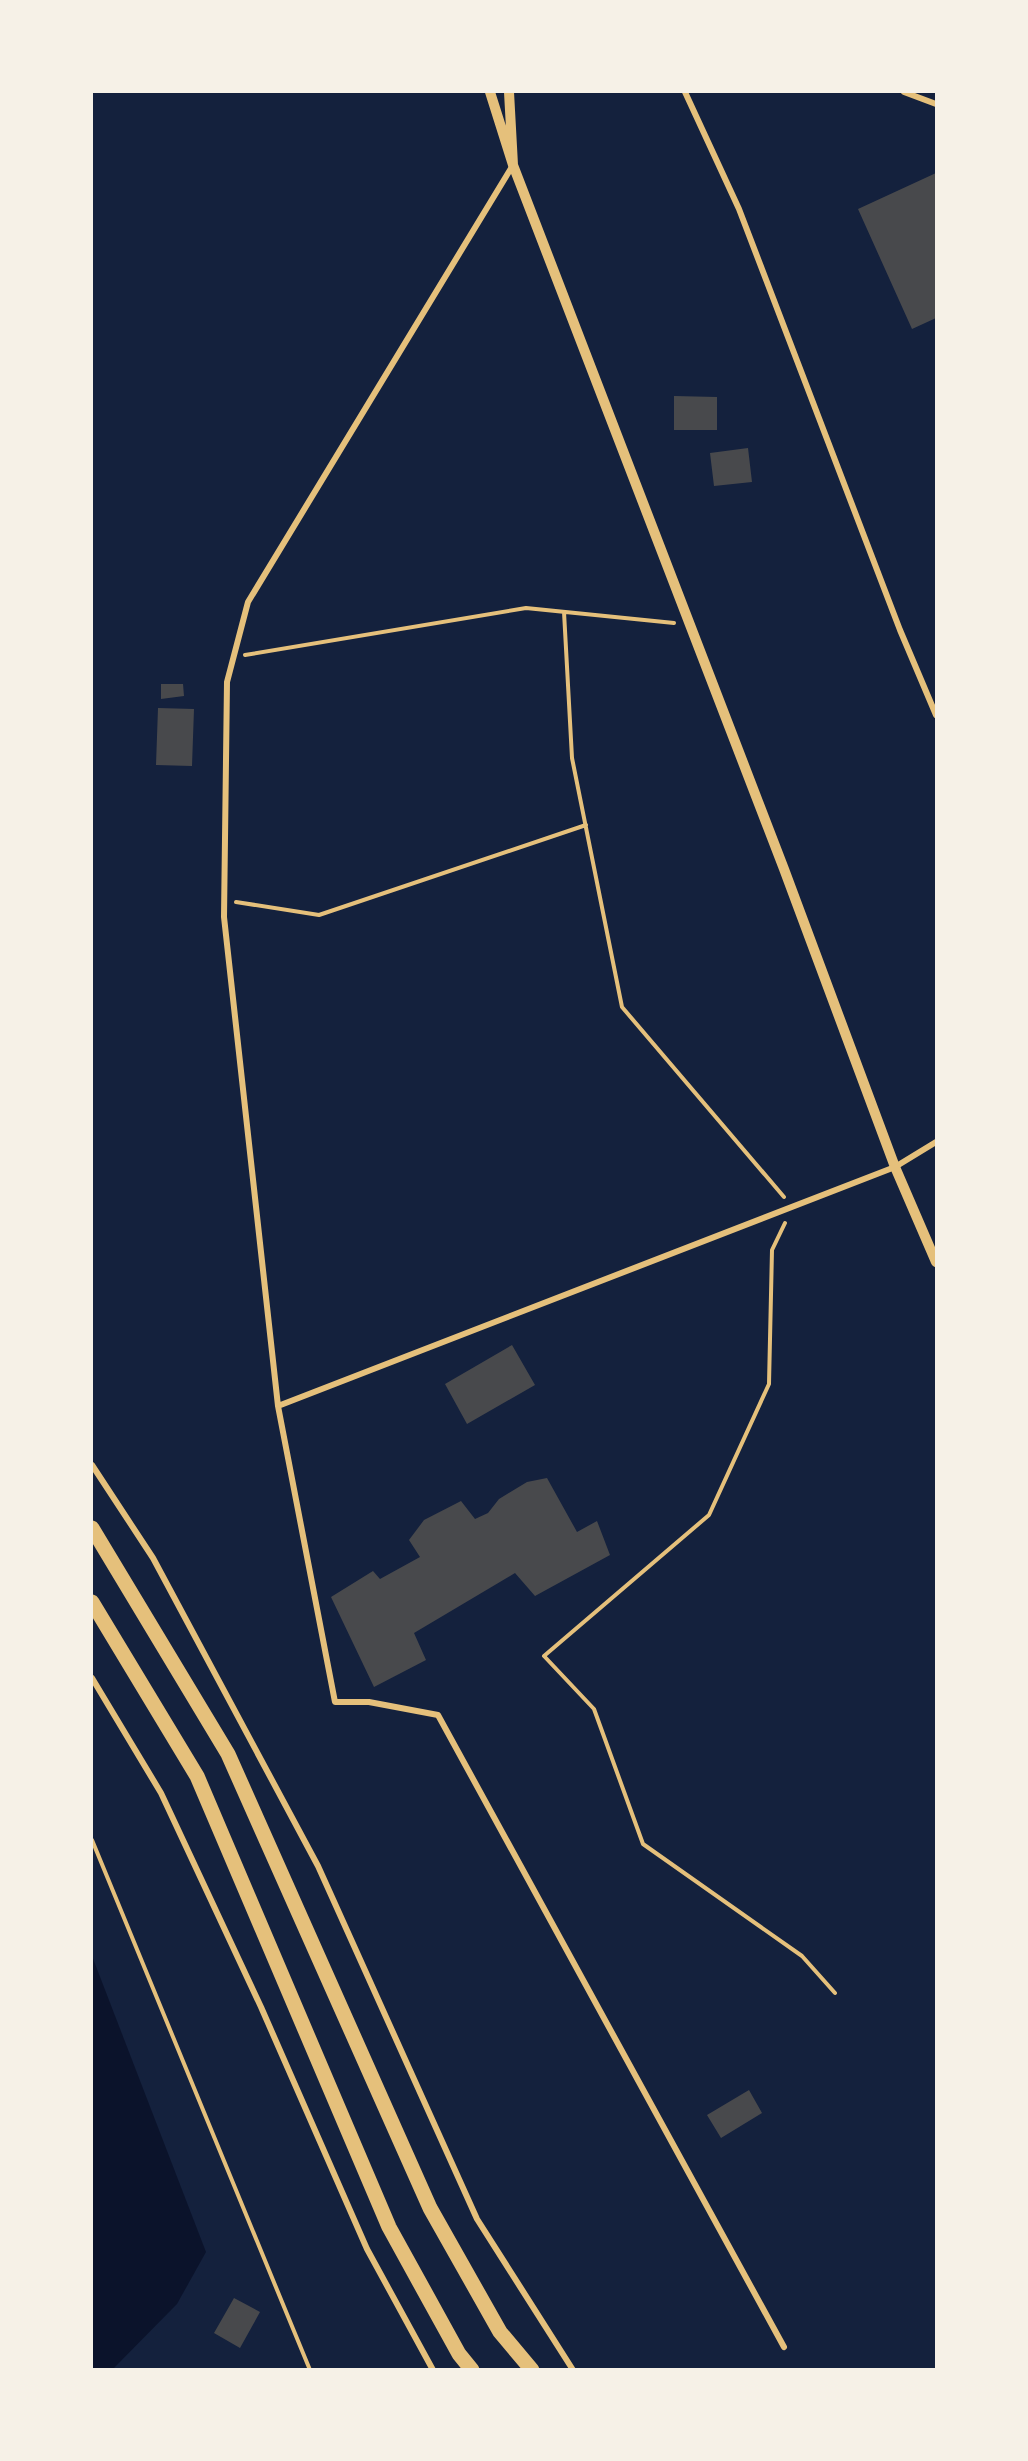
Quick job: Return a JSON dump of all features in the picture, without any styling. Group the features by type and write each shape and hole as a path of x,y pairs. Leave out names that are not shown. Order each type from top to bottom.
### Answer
{"main road":[{"path":"92,1528 228,1754 430,2208 500,2332 532,2370"},
{"path":"92,1602 197,1776 389,2227 459,2354 472,2370"}],"street":[{"path":"490,92 513,165 788,880 895,1167 936,1263"},
{"path":"509,92 513,165 248,602 227,682 225,929 278,1406 335,1702 369,1702 438,1716 784,2347"},
{"path":"685,92 739,209 900,630 936,715"},
{"path":"904,92 936,104"},
{"path":"278,1406 895,1167 936,1142"},
{"path":"92,1466 153,1558 318,1866 477,2219 573,2370"},
{"path":"92,1678 161,1793 261,2007 367,2249 433,2370"}],"path":[{"path":"234,657 526,608 689,624"},
{"path":"564,612 572,758 622,1007 793,1207 772,1250 769,1384 709,1515 544,1656 594,1709 643,1844 802,1956 835,1993"},
{"path":"224,900 318,915 586,825"},
{"path":"92,1840 310,2370"}],"water":[{"path":"92,1956 206,2252 177,2304 112,2370 92,2369"}],"building":[{"path":"936,173 936,318 912,329 858,209"},
{"path":"674,396 717,397 717,430 674,430"},
{"path":"748,448 752,482 714,486 710,453"},
{"path":"161,684 183,684 184,696 161,699"},
{"path":"158,708 194,709 192,766 156,765"},
{"path":"512,1345 535,1385 467,1424 445,1384"},
{"path":"547,1478 577,1532 597,1521 610,1555 535,1596 515,1573 414,1633 426,1660 374,1687 331,1597 373,1571 380,1579 420,1557 409,1540 424,1520 461,1501 475,1519 488,1513 499,1499 527,1482"},
{"path":"749,2090 762,2113 721,2138 707,2115"},
{"path":"234,2298 260,2312 240,2348 214,2333"}]}
